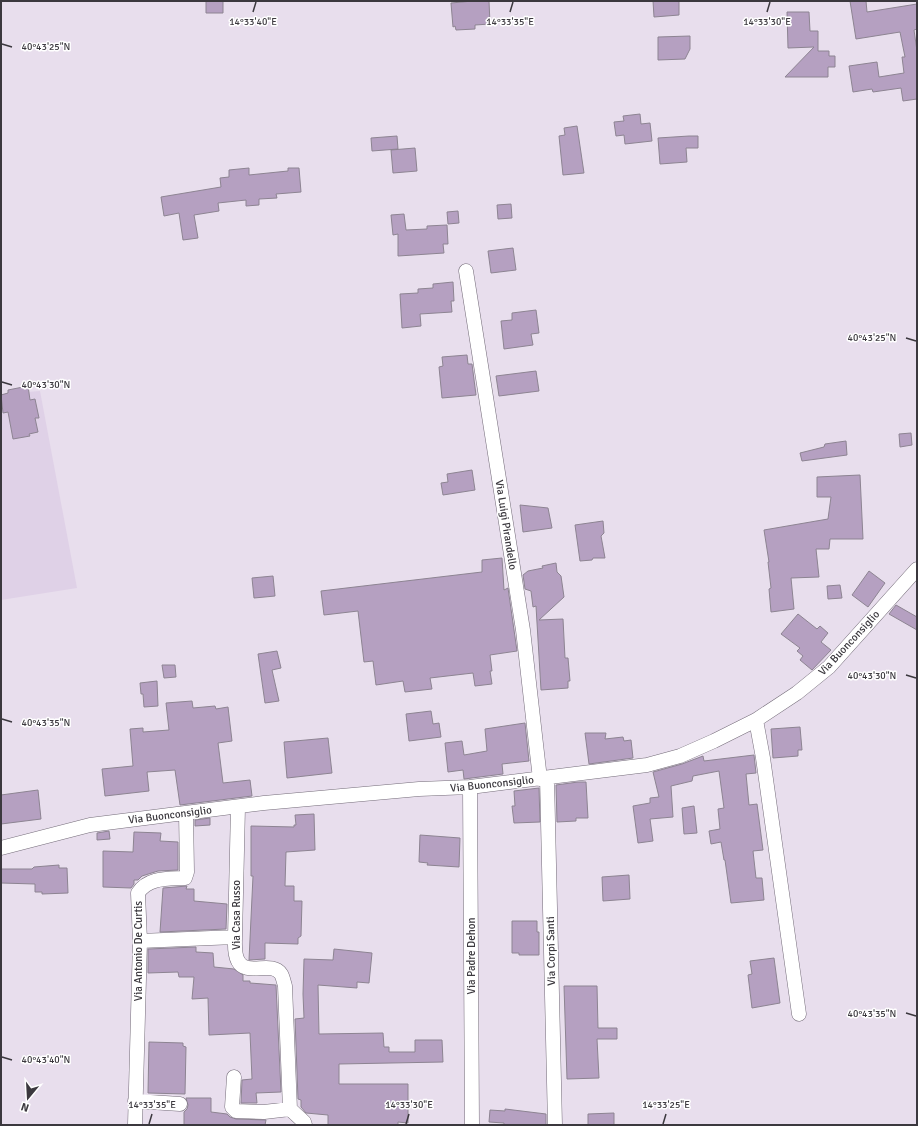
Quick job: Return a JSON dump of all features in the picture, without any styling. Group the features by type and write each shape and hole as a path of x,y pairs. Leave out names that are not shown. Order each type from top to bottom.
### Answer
{"street":[{"name":"Via Luigi Pirandello","path":"466,271 523,630 544,778"},
{"name":"Via Buonconsiglio","path":"1,848 90,825 238,807 419,789 470,787 646,765 680,756 756,720 797,693 829,667 917,569"},
{"path":"756,720 799,1014"},
{"name":"Via Corpi Santi","path":"544,778 554,1125"},
{"name":"Via Padre Dehon","path":"470,787 472,1125"},
{"name":"Via Casa Russo","path":"238,807 235,936 236,955 238,963 246,968 274,969 281,974 285,986 290,1109"},
{"name":"Via Antonio De Curtis","path":"135,1125 140,940 138,893 152,881 185,878 187,872 186,813"},
{"path":"140,940 235,936"},
{"path":"234,1077 232,1107 236,1111 264,1112 290,1109 304,1122 305,1125"},
{"path":"136,1102 180,1104"}],"shaded area":[{"path":"40,391 77,588 1,600 1,394"}],"building":[{"path":"206,1 223,1 223,13 206,13"},
{"path":"489,1 490,24 475,25 475,29 456,30 455,26 453,27 451,3"},
{"path":"653,1 679,1 679,15 654,17"},
{"path":"850,1 866,1 867,12 917,4 917,29 914,30 917,51 917,99 903,101 901,88 873,92 872,89 853,92 849,66 877,62 879,77 904,73 902,57 905,57 900,32 856,39"},
{"path":"787,12 809,12 810,31 818,31 818,51 829,51 829,56 835,56 835,67 828,67 828,77 785,77 814,47 788,48"},
{"path":"690,36 690,49 685,59 658,60 658,37"},
{"path":"640,114 641,124 650,123 652,141 625,144 624,135 616,136 614,122 624,121 623,116"},
{"path":"577,126 584,173 563,175 559,136 565,135 564,128"},
{"path":"397,136 398,149 372,151 371,138"},
{"path":"698,136 698,148 686,148 687,162 660,164 658,138"},
{"path":"415,148 417,171 393,173 391,150"},
{"path":"249,168 249,175 288,171 288,168 299,168 301,192 276,194 277,198 259,199 259,205 246,206 246,200 218,203 219,211 194,215 198,238 183,240 179,213 164,216 161,197 221,187 220,178 229,177 229,170"},
{"path":"511,204 512,218 498,219 497,205"},
{"path":"458,211 459,223 448,224 447,212"},
{"path":"404,214 406,230 427,229 427,226 447,225 448,244 443,244 444,253 398,256 398,234 393,235 391,215"},
{"path":"513,248 516,270 491,273 488,251"},
{"path":"453,282 454,301 451,301 452,312 420,314 421,326 402,328 400,294 418,293 418,289 433,288 433,284"},
{"path":"536,310 539,333 531,334 533,345 504,349 501,321 512,320 512,313"},
{"path":"467,355 468,364 472,364 476,395 442,398 439,367 443,366 442,357"},
{"path":"536,371 539,391 499,396 496,376"},
{"path":"28,386 30,400 35,399 39,418 35,418 38,432 29,434 30,436 13,439 8,412 3,413 1,395 8,393 8,390"},
{"path":"911,433 912,445 900,447 899,434"},
{"path":"846,441 847,455 802,461 800,453 824,447 825,444"},
{"path":"472,470 475,490 443,495 441,483 448,482 447,474"},
{"path":"860,475 863,539 830,539 829,549 816,549 819,577 791,578 794,609 771,612 769,562 764,530 828,519 831,497 817,497 817,477"},
{"path":"520,505 548,508 552,528 523,532"},
{"path":"603,521 604,533 601,536 605,558 593,558 592,560 580,561 575,525"},
{"path":"502,558 504,590 508,588 517,651 490,655 492,684 475,686 473,673 430,678 432,689 405,692 403,681 376,685 373,661 364,662 358,611 324,615 321,591 482,572 482,560"},
{"path":"556,563 557,572 561,576 564,597 539,620 563,619 565,658 568,658 570,681 568,681 568,688 541,690 536,606 533,607 531,591 525,589 523,575 528,571 543,568 542,566"},
{"path":"869,571 885,583 868,607 852,595"},
{"path":"273,576 275,596 254,598 252,578"},
{"path":"840,585 842,598 828,599 827,586"},
{"path":"896,605 917,617 917,630 889,614"},
{"path":"798,614 817,629 820,626 828,633 821,642 831,650 812,670 800,660 803,656 797,651 800,648 781,634"},
{"path":"277,651 281,668 272,670 279,701 265,703 258,654"},
{"path":"162,665 175,665 176,677 164,678"},
{"path":"157,681 158,706 144,707 140,683"},
{"path":"192,701 193,708 215,706 216,709 228,707 232,741 218,743 223,783 250,780 252,796 180,805 175,770 147,772 149,791 105,796 102,769 133,766 130,729 143,728 143,732 169,730 166,703"},
{"path":"431,711 433,724 439,723 441,737 409,741 406,714"},
{"path":"525,723 529,761 502,764 503,774 464,779 463,770 448,772 445,743 462,741 464,755 487,751 485,729"},
{"path":"800,727 802,750 798,750 798,756 773,758 771,729"},
{"path":"585,733 606,733 605,739 623,737 624,741 631,740 633,758 589,764"},
{"path":"328,738 332,773 287,778 284,742"},
{"path":"754,755 756,773 746,774 749,805 757,804 763,850 753,851 756,878 762,878 764,900 731,903 721,842 711,844 709,831 720,829 718,809 724,808 719,771 693,776 692,781 671,786 673,817 650,819 653,841 638,843 633,806 650,803 650,798 659,797 653,772 682,764 703,756 704,761"},
{"path":"586,782 588,818 576,818 576,821 557,822 556,785"},
{"path":"539,788 540,822 514,823 512,806 515,806 514,791"},
{"path":"38,790 41,819 1,824 1,795"},
{"path":"694,806 697,833 684,834 682,808"},
{"path":"314,814 315,850 286,852 285,886 294,886 294,901 302,901 301,936 298,938 298,944 265,943 265,959 249,960 253,876 251,876 251,826 294,827 294,825 296,825 295,815"},
{"path":"210,818 210,825 195,826 195,820"},
{"path":"109,831 110,839 97,840 97,833"},
{"path":"134,832 161,833 160,841 178,842 178,870 158,871 142,876 138,880 134,880 134,884 131,888 103,887 103,851 133,852"},
{"path":"420,835 460,838 459,867 427,865 428,863 419,862"},
{"path":"59,865 59,868 67,868 68,893 42,894 42,892 35,892 35,884 1,883 1,869 32,869 34,867"},
{"path":"629,875 630,899 603,901 602,877"},
{"path":"187,886 186,889 194,889 194,901 227,904 226,929 160,932 163,888"},
{"path":"512,921 537,921 537,932 539,932 539,955 519,955 519,953 512,953"},
{"path":"196,947 196,952 213,953 214,967 234,969 243,975 243,981 276,985 281,1092 256,1093 257,1103 241,1103 242,1080 252,1079 250,1033 209,1035 208,998 192,999 194,977 179,977 178,972 148,973 148,949"},
{"path":"334,949 372,953 369,983 357,982 357,988 318,985 319,1034 383,1033 384,1047 389,1047 389,1052 415,1052 415,1040 442,1040 443,1062 339,1064 339,1084 408,1084 408,1123 398,1122 398,1125 328,1125 328,1115 306,1113 301,1107 301,1100 298,1099 295,1019 304,1018 304,959 333,960"},
{"path":"774,958 780,1003 752,1008 748,975 752,974 750,961"},
{"path":"564,986 597,986 598,1028 617,1028 617,1039 597,1039 599,1078 567,1079"},
{"path":"149,1042 183,1043 183,1046 186,1047 185,1094 148,1093"},
{"path":"186,1098 211,1098 211,1112 227,1114 236,1119 266,1120 265,1125 184,1125 184,1112 188,1105"},
{"path":"505,1109 546,1114 546,1125 504,1125 504,1123 489,1122 490,1110 505,1111"},
{"path":"614,1113 614,1125 588,1125 588,1114"}]}
